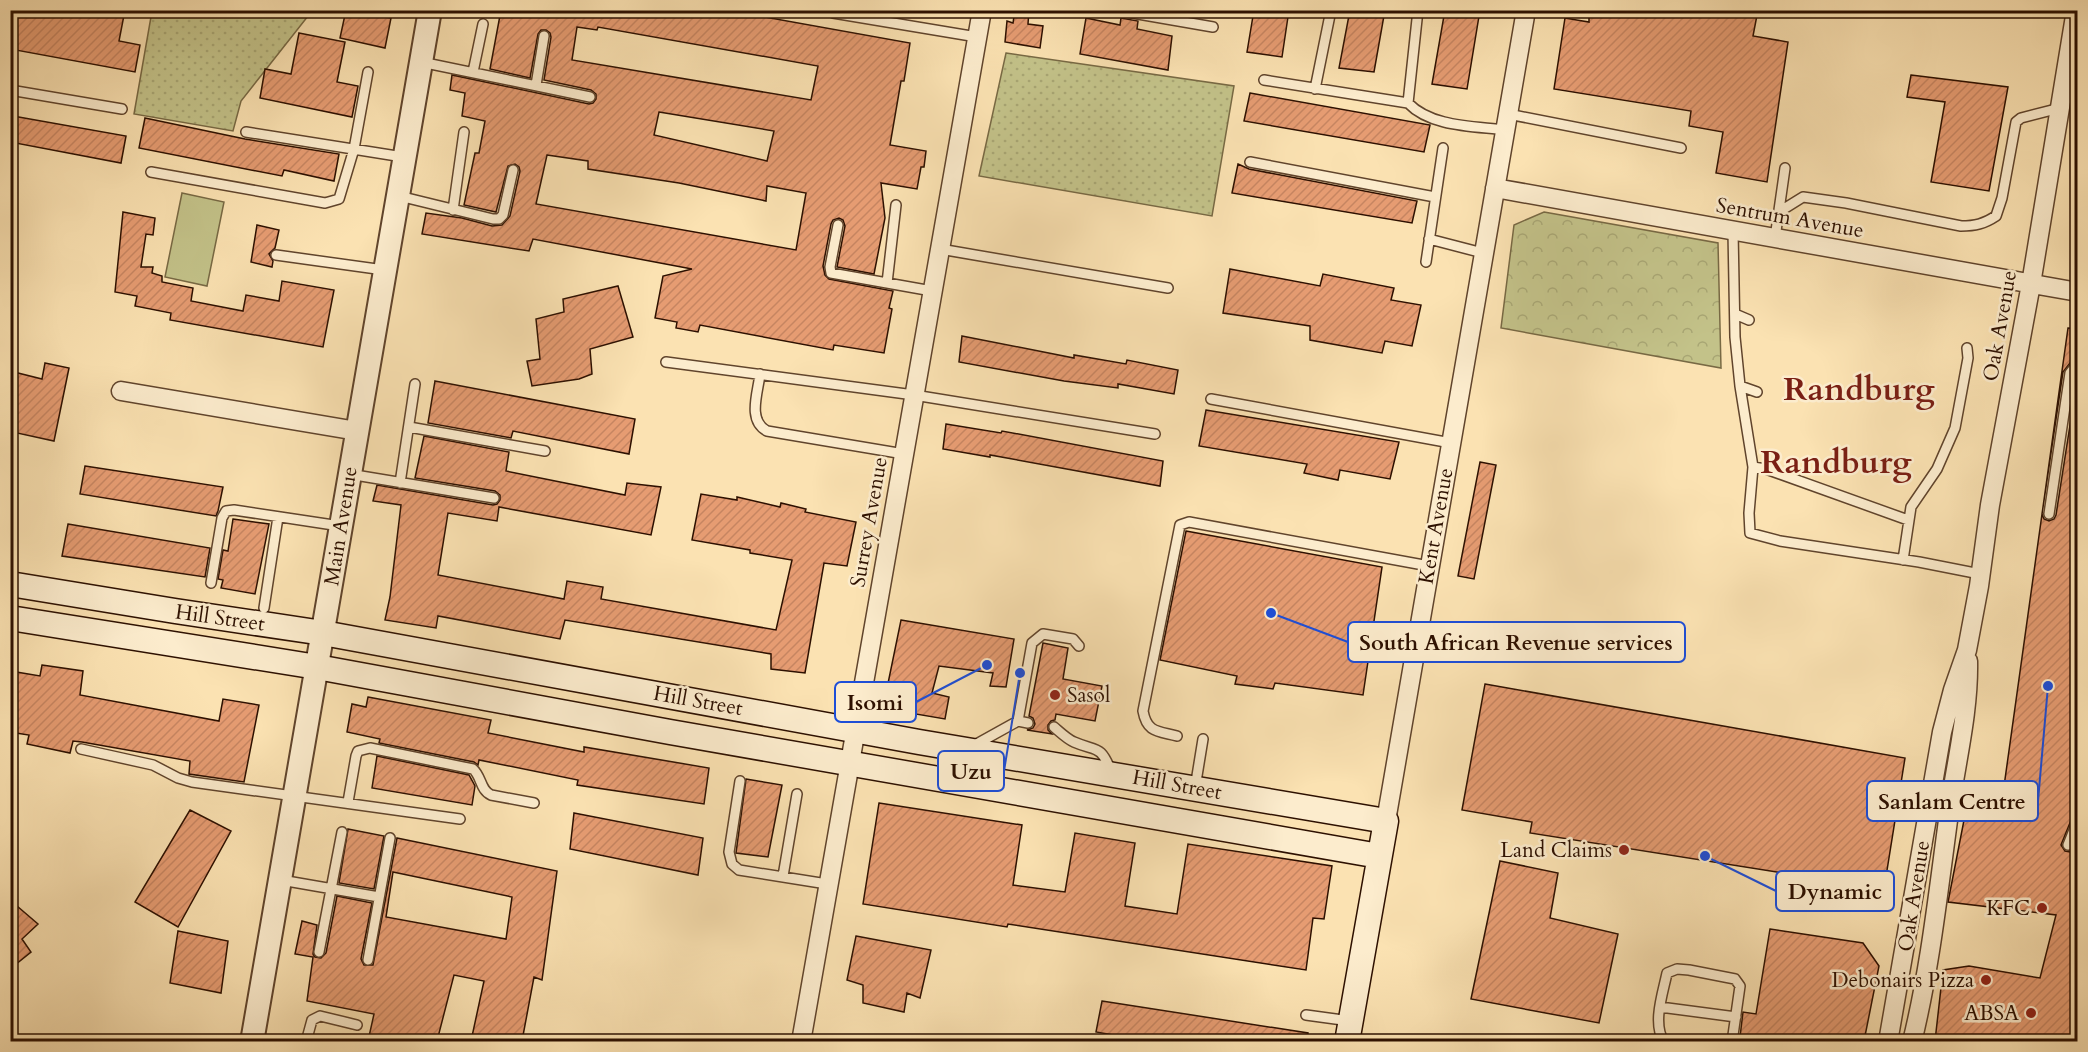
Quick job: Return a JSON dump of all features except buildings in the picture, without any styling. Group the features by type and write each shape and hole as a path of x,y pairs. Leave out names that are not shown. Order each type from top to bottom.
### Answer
{"main road":[{"name":"Hill Street","path":"10,584 175,612 323,633 855,730 1386,821"},
{"name":"Hill Street","path":"10,618 317,667 1379,856"},
{"name":"Kent Avenue","path":"1348,1031 1386,821"}],"street":[{"name":"Main Avenue","path":"252,1041 430,10"},
{"name":"Surrey Avenue","path":"801,1041 982,10"},
{"name":"Kent Avenue","path":"1386,821 1526,10"},
{"name":"Oak Avenue","path":"1888,1041 1942,732 1967,650 1990,505 2075,33 2076,10"},
{"name":"Sentrum Avenue","path":"1495,188 2078,292"},
{"path":"121,391 357,431"},
{"name":"Oak Avenue","path":"1912,1041 1962,732 1968,685 1967,650"}],"lane":[{"path":"1115,10 1213,27"},
{"path":"1315,89 1331,10"},
{"path":"1408,103 1418,10"},
{"path":"833,13 977,37"},
{"path":"473,72 483,24"},
{"path":"536,85 544,36"},
{"path":"421,62 590,97"},
{"path":"151,172 326,203 339,199 354,149 368,72"},
{"path":"1264,80 1408,103 1416,112 1431,118 1506,122 1681,148"},
{"path":"10,90 122,109"},
{"path":"1779,212 1803,197 1846,203 1961,226 1976,226 1985,223 1996,216 2002,198 2016,122 2021,118 2060,108"},
{"path":"246,132 404,158"},
{"path":"453,210 464,132"},
{"path":"1426,262 1443,148"},
{"path":"1250,162 1436,197"},
{"path":"1774,238 1785,168"},
{"path":"397,196 499,219 503,215 513,170"},
{"path":"887,283 896,205"},
{"path":"838,225 831,273 932,291"},
{"path":"1733,231 1740,386 1753,467 1749,513 1750,533 1780,541 1980,574"},
{"path":"1429,239 1483,253"},
{"path":"940,249 1168,288"},
{"path":"276,255 384,270"},
{"path":"1735,314 1749,320"},
{"path":"1903,560 1908,520 1916,497 1955,428 1968,358 1967,348"},
{"path":"666,362 914,395 1155,434"},
{"path":"2049,514 2070,373 2074,365 2078,363"},
{"path":"760,374 755,418 767,431 904,454"},
{"path":"400,483 415,384"},
{"path":"1740,386 1757,392"},
{"path":"1211,399 1450,442"},
{"path":"409,427 545,451"},
{"path":"1753,467 1766,469 1908,520"},
{"path":"349,474 494,498"},
{"path":"211,583 225,511 234,510 341,526"},
{"path":"264,608 278,517"},
{"path":"1177,736 1150,729 1143,711 1180,525 1189,522 1429,566"},
{"path":"1018,721 1034,639 1043,634 1073,639 1080,646"},
{"path":"969,749 1018,721 1028,723"},
{"path":"1054,727 1072,741 1098,749 1106,759 1112,773"},
{"path":"1195,788 1203,739"},
{"path":"81,748 153,765 178,778 192,782 460,819"},
{"path":"348,802 358,751 370,748 473,769 477,772 486,792 491,795 534,803"},
{"path":"740,781 729,852 732,864 739,870 827,884"},
{"path":"783,876 797,794"},
{"path":"2068,845 2078,819"},
{"path":"319,952 342,832"},
{"path":"368,960 390,838"},
{"path":"281,880 379,897"},
{"path":"1664,1041 1659,1031 1660,1007 1667,973 1677,969 1735,979 1740,986 1732,1041"},
{"path":"1660,1007 1736,1017"},
{"path":"1306,1015 1348,1031"},
{"path":"306,1041 312,1020 320,1016 357,1025"}],"green space":[{"path":"152,11 312,11 241,101 233,131 134,114"},
{"path":"1006,53 1234,86 1212,216 979,176"},
{"path":"182,193 224,202 207,286 165,277"},
{"path":"1544,212 1718,243 1721,368 1501,328 1514,225"}],"place":[{"name":"South African Revenue services","path":"1271,613"},
{"name":"Isomi","path":"987,665"},
{"name":"Uzu","path":"1020,673"},
{"name":"Sanlam Centre","path":"2048,686"},
{"name":"Sasol","path":"1055,695"},
{"name":"Land Claims","path":"1624,850"},
{"name":"Dynamic","path":"1705,856"},
{"name":"KFC","path":"2042,908"},
{"name":"Debonairs Pizza","path":"1986,980"},
{"name":"ABSA","path":"2031,1013"}],"district":[{"name":"Randburg","path":"1859,389"},
{"name":"Randburg","path":"1836,462"}]}
